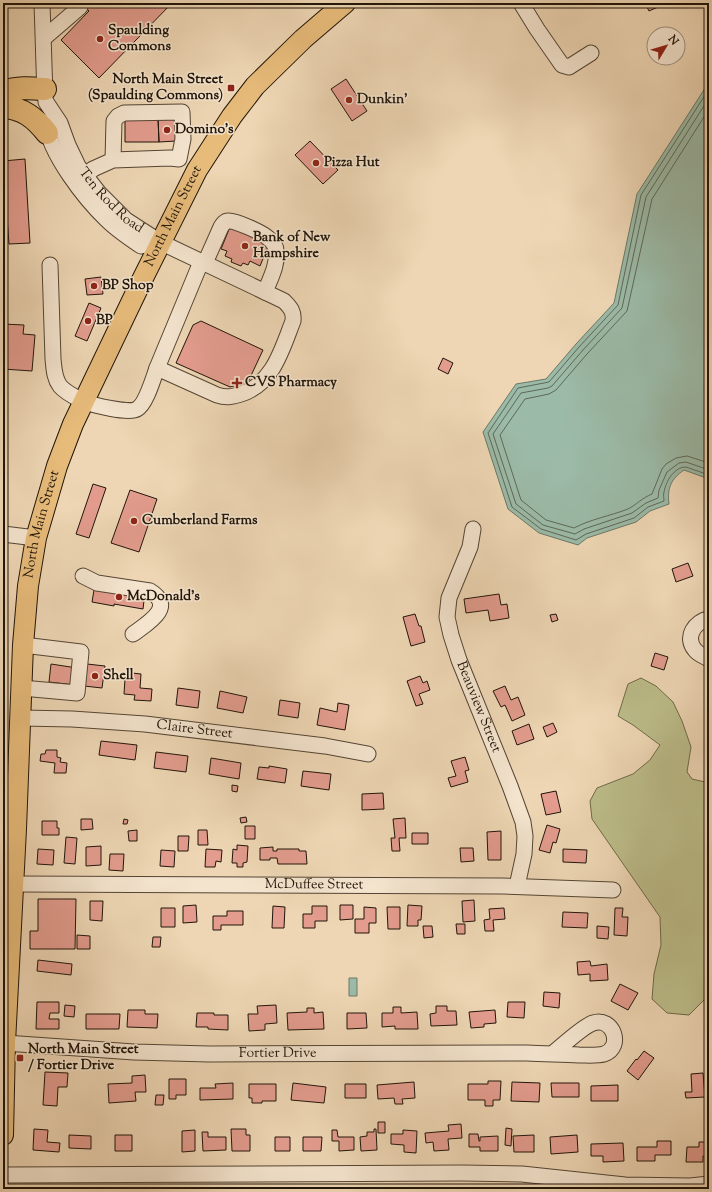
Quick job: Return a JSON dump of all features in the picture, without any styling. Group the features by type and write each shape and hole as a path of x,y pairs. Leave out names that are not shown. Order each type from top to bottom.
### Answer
{"highway":[{"path":"3,92 11,89 26,87 46,95"},
{"path":"3,107 18,109 29,114 38,121 47,133"}],"main road":[{"name":"North Main Street","path":"3,1135 7,932 14,884 23,645 28,586 36,538 57,466 73,424 85,402 160,242 197,170 232,116 260,81 303,39 345,3"}],"street":[{"name":"Ten Rod Road","path":"42,3 47,133 54,148 77,185 107,221 141,246 160,242"},
{"path":"521,3 536,29 562,65 569,67 592,52"},
{"path":"44,38 80,7"},
{"name":"Ten Rod Road","path":"46,95 78,166 85,176 99,193 126,220 160,242"},
{"path":"113,160 114,121 118,116 124,113 182,112 183,139 179,159"},
{"path":"85,176 93,169 113,160 179,159 197,170"},
{"path":"50,265 54,372 57,380 64,389 85,402 124,411 132,411 138,408 143,402 203,262 221,227 225,223 229,221 236,222 268,237 273,243 276,249 276,266 265,292"},
{"path":"157,368 217,395 226,398 233,397 255,388 262,382 276,364 294,321 294,313 284,302 160,242"},
{"name":"Beauview Street","path":"473,529 470,547 449,598 447,617 459,660 523,822 524,854 517,886"},
{"path":"3,534 36,538"},
{"path":"83,576 97,582 150,591 156,594 160,600 160,610 154,618 133,634"},
{"path":"709,619 702,620 697,623 693,628 691,640 692,646 696,651 709,658"},
{"path":"22,688 77,693 81,652 23,645"},
{"name":"Claire Street","path":"21,718 72,719 145,724 325,746 368,754"},
{"name":"McDuffee Street","path":"14,884 517,886 613,890"},
{"name":"Fortier Drive","path":"4,1037 134,1052 209,1054 552,1054"},
{"path":"3,1175 462,1172 522,1174 553,1183 690,1186 709,1184"}],"green space":[{"path":"641,678 656,686 673,702 682,721 691,747 687,772 692,779 709,783 709,995 689,1015 667,1013 652,999 654,974 661,945 660,917 592,819 590,801 597,788 633,774 650,760 660,745 618,716 628,684"}],"water":[{"path":"709,82 709,479 684,470 673,480 671,484 669,489 669,504 650,511 636,522 587,538 578,545 539,533 508,509 483,432 516,384 546,379 614,303 637,194"},
{"path":"349,978 357,978 357,996 349,996"}],"building":[{"name":"Spaulding Commons","path":"81,3 172,3 99,78 61,40 89,11"},
{"path":"645,3 667,3 649,11"},
{"name":"Dunkin'","path":"346,79 367,111 352,121 331,89"},
{"name":"Domino's","path":"158,118 176,118 176,141 159,142"},
{"path":"158,118 159,142 125,142 125,119"},
{"name":"Pizza Hut","path":"310,141 338,170 323,184 295,155"},
{"path":"25,159 30,243 9,244 7,217 3,217 3,161"},
{"name":"Bank of New Hampshire","path":"230,227 269,244 260,266 250,261 248,265 243,263 241,266 231,262 232,259 225,256 227,251 221,249"},
{"name":"BP Shop","path":"101,277 103,294 87,295 85,279"},
{"path":"89,303 101,308 87,341 75,336"},
{"name":"CVS Pharmacy","path":"201,321 263,350 248,382 230,387 176,363 193,325"},
{"path":"3,324 24,325 23,334 35,335 32,371 3,369"},
{"path":"443,358 453,363 448,374 438,369"},
{"path":"93,484 106,488 89,538 76,534"},
{"name":"Cumberland Farms","path":"130,490 157,499 139,552 111,543"},
{"path":"688,563 693,576 676,582 672,569"},
{"name":"McDonald's","path":"94,590 145,592 143,609 92,602"},
{"path":"499,594 501,605 507,604 509,618 490,621 488,610 466,613 464,599"},
{"path":"415,614 419,626 421,626 425,642 411,646 403,617"},
{"path":"556,614 558,620 552,622 550,615"},
{"path":"655,653 668,657 664,670 651,666"},
{"path":"51,664 77,668 75,685 49,682"},
{"name":"Shell","path":"87,664 105,666 102,688 84,686"},
{"path":"132,673 141,674 140,688 152,689 151,701 134,700 135,695 124,694 125,679 131,679"},
{"path":"420,676 423,683 427,681 430,690 419,694 423,704 416,706 407,681"},
{"path":"505,686 511,700 518,697 525,715 512,721 505,705 501,707 493,691"},
{"path":"178,688 200,691 198,708 176,705"},
{"path":"220,691 247,697 243,713 217,708"},
{"path":"280,700 300,703 298,718 278,715"},
{"path":"338,703 349,705 345,730 317,725 320,708 337,712"},
{"path":"553,723 557,732 547,737 543,727"},
{"path":"529,724 534,739 517,745 512,731"},
{"path":"101,741 137,745 135,760 99,755"},
{"path":"46,750 57,750 57,757 61,758 60,762 67,763 66,773 54,773 55,763 40,761 41,754 45,754"},
{"path":"156,752 188,756 186,772 154,768"},
{"path":"465,757 469,770 465,771 468,782 451,787 448,778 456,776 451,761"},
{"path":"211,758 241,763 239,779 209,774"},
{"path":"269,766 287,769 285,783 257,779 259,767 269,768"},
{"path":"303,771 331,774 329,790 301,786"},
{"path":"232,785 238,786 237,792 232,791"},
{"path":"556,791 561,812 546,815 541,794"},
{"path":"383,793 384,809 362,810 362,794"},
{"path":"246,817 247,822 241,823 240,818"},
{"path":"405,818 406,838 399,838 400,851 392,851 391,838 395,838 393,819"},
{"path":"81,819 92,819 93,829 81,830"},
{"path":"124,819 128,820 127,824 123,824"},
{"path":"42,821 57,821 59,835 42,835"},
{"path":"547,825 560,829 556,843 553,842 550,853 539,850"},
{"path":"245,826 255,826 255,839 245,839"},
{"path":"137,830 137,841 129,841 128,831"},
{"path":"198,830 207,830 208,845 198,845"},
{"path":"501,831 501,860 488,860 487,832"},
{"path":"412,833 428,833 428,844 412,844"},
{"path":"178,836 189,836 188,851 178,851"},
{"path":"66,837 77,838 75,864 64,863"},
{"path":"237,845 248,846 247,862 243,863 243,867 237,867 237,863 232,863 233,849 237,850"},
{"path":"101,846 101,865 86,866 86,847"},
{"path":"273,847 273,851 277,851 277,849 299,849 299,851 306,851 307,864 278,864 277,858 260,860 260,848"},
{"path":"460,848 473,848 474,861 461,862"},
{"path":"38,849 54,850 53,865 37,864"},
{"path":"206,849 222,850 221,862 216,861 215,867 205,867"},
{"path":"563,849 587,850 586,863 563,862"},
{"path":"161,850 175,851 174,867 160,866"},
{"path":"110,854 124,854 123,871 109,870"},
{"path":"38,899 76,899 75,949 30,949 30,931 38,931"},
{"path":"474,900 475,921 463,922 462,901"},
{"path":"90,901 103,901 102,921 90,920"},
{"path":"196,905 197,922 183,923 183,906"},
{"path":"340,905 353,905 353,919 340,920"},
{"path":"408,905 422,906 421,920 418,920 418,926 407,926"},
{"path":"273,906 285,907 284,928 272,928"},
{"path":"312,906 327,906 327,921 315,921 315,928 303,928 303,914 312,914"},
{"path":"364,907 376,908 376,923 369,923 369,933 355,933 355,919 364,919"},
{"path":"387,907 400,907 400,929 388,929"},
{"path":"161,908 175,908 175,927 161,927"},
{"path":"504,908 505,919 493,920 494,931 485,931 484,920 490,919 489,909"},
{"path":"615,908 623,908 622,917 628,917 627,936 614,935"},
{"path":"227,911 243,911 243,925 221,925 221,930 213,930 213,916 227,916"},
{"path":"563,912 588,913 587,928 562,927"},
{"path":"456,924 465,924 465,934 457,934"},
{"path":"423,926 432,926 433,937 424,938"},
{"path":"597,926 609,927 608,939 597,938"},
{"path":"77,935 90,936 90,949 77,949"},
{"path":"153,937 161,937 160,947 152,947"},
{"path":"38,960 72,964 71,975 37,971"},
{"path":"590,961 591,966 607,964 608,980 590,981 590,974 578,975 577,962"},
{"path":"620,984 638,993 628,1010 611,1001"},
{"path":"544,992 560,993 559,1008 543,1006"},
{"path":"37,1002 59,1002 59,1013 50,1013 49,1019 59,1019 59,1029 36,1029"},
{"path":"508,1002 525,1002 524,1018 507,1017"},
{"path":"65,1005 75,1006 74,1017 64,1016"},
{"path":"276,1005 277,1023 265,1024 265,1030 249,1031 248,1014 258,1014 257,1006"},
{"path":"436,1006 447,1006 447,1011 456,1011 457,1025 431,1026 430,1014 436,1013"},
{"path":"393,1007 401,1007 401,1013 417,1012 418,1029 395,1029 395,1026 382,1027 382,1013 393,1013"},
{"path":"307,1008 314,1008 314,1013 323,1012 324,1029 288,1030 287,1013 307,1012"},
{"path":"128,1010 145,1010 145,1014 158,1014 157,1028 127,1027"},
{"path":"495,1010 496,1023 484,1024 484,1027 471,1028 469,1012"},
{"path":"197,1013 228,1015 228,1030 196,1027"},
{"path":"347,1013 366,1013 367,1028 347,1029"},
{"path":"86,1014 120,1014 119,1029 86,1029"},
{"path":"644,1051 654,1058 638,1080 627,1071"},
{"path":"45,1072 68,1073 67,1087 58,1087 57,1106 43,1105"},
{"path":"703,1073 705,1097 686,1098 685,1092 692,1092 691,1074"},
{"path":"145,1075 146,1092 135,1092 136,1101 109,1103 108,1084 132,1083 132,1076"},
{"path":"169,1079 186,1079 186,1095 176,1095 176,1099 169,1099"},
{"path":"488,1081 501,1081 500,1100 493,1100 493,1106 485,1106 485,1100 468,1100 468,1084 488,1084"},
{"path":"414,1082 415,1098 402,1099 403,1104 395,1104 394,1098 378,1099 377,1085"},
{"path":"512,1082 540,1083 539,1102 511,1101"},
{"path":"233,1083 233,1099 200,1100 200,1088 216,1088 215,1084"},
{"path":"293,1083 326,1087 324,1103 291,1100"},
{"path":"551,1083 579,1083 579,1097 552,1097"},
{"path":"249,1084 276,1084 276,1101 252,1103 252,1098 249,1098"},
{"path":"345,1084 366,1084 366,1098 345,1098"},
{"path":"618,1085 618,1101 591,1101 591,1086"},
{"path":"156,1095 164,1095 163,1105 155,1105"},
{"path":"378,1122 385,1122 385,1133 378,1133"},
{"path":"461,1124 462,1138 448,1139 449,1150 434,1151 433,1142 426,1143 425,1133 449,1131 448,1125"},
{"path":"506,1128 512,1129 511,1146 505,1145"},
{"path":"34,1129 48,1130 47,1142 60,1143 59,1152 33,1150"},
{"path":"231,1129 246,1129 246,1135 250,1135 250,1151 232,1151"},
{"path":"374,1129 376,1129 377,1150 361,1151 360,1137 367,1136 367,1132 374,1132"},
{"path":"195,1130 195,1151 182,1152 182,1131"},
{"path":"332,1130 337,1130 338,1137 354,1137 354,1150 339,1151 339,1141 332,1141"},
{"path":"403,1130 417,1131 416,1153 404,1152 404,1145 391,1144 391,1134 403,1134"},
{"path":"202,1132 208,1132 208,1137 226,1137 226,1150 203,1151"},
{"path":"469,1134 478,1134 479,1141 480,1137 498,1136 498,1151 480,1151 480,1147 469,1147"},
{"path":"69,1135 91,1136 91,1149 69,1148"},
{"path":"115,1135 132,1135 132,1151 115,1151"},
{"path":"534,1135 534,1152 514,1152 513,1136"},
{"path":"577,1135 578,1152 551,1154 550,1137"},
{"path":"275,1137 290,1137 290,1151 275,1151"},
{"path":"303,1137 322,1137 321,1151 303,1151"},
{"path":"657,1141 671,1141 671,1155 655,1155 655,1161 637,1161 637,1147 657,1147"},
{"path":"699,1142 709,1142 709,1156 703,1156 703,1162 686,1162 687,1147 699,1147"},
{"path":"623,1143 624,1161 603,1162 603,1156 591,1156 591,1144"}],"place":[{"name":"Spaulding Commons","path":"100,39"},
{"name":"North Main Street (Spaulding Commons)","path":"231,88"},
{"name":"Dunkin'","path":"349,100"},
{"name":"Domino's","path":"167,130"},
{"name":"Pizza Hut","path":"316,163"},
{"name":"Bank of New Hampshire","path":"245,246"},
{"name":"BP Shop","path":"94,286"},
{"name":"BP","path":"88,321"},
{"name":"CVS Pharmacy","path":"237,383"},
{"name":"Cumberland Farms","path":"134,521"},
{"name":"McDonald's","path":"119,597"},
{"name":"Shell","path":"95,676"},
{"name":"North Main Street / Fortier Drive","path":"20,1058"}]}
